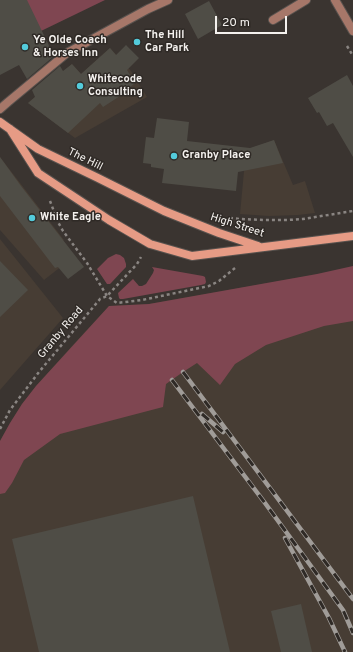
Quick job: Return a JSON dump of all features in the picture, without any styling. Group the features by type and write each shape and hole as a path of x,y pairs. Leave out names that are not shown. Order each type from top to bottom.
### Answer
{"main road":[{"name":"The Hill","path":"0,122 38,149 164,212"},
{"path":"10,129 38,173 109,220 150,244 192,256 261,247"},
{"name":"High Street","path":"164,212 261,247 353,236"}],"street":[{"path":"0,109 67,54 148,9 168,0"},
{"path":"273,20 306,0"},
{"path":"335,0 353,30"}],"path":[{"path":"44,177 51,206 58,222 87,262 107,296 117,302 142,300 209,286 237,266"},
{"path":"225,217 240,220 288,220 353,211"},
{"name":"Granby Road","path":"0,429 10,410 39,372 100,300 107,296 137,264 143,254"}],"shaded area":[{"path":"26,0 105,0 41,31"},
{"path":"110,48 131,71 147,97 75,138 28,103 72,64 81,74"},
{"path":"274,140 293,185 305,181 315,213 269,216 240,214 246,150"},
{"path":"0,157 64,240 67,262 44,280 0,230"},
{"path":"0,239 63,318 0,390"},
{"path":"116,254 124,258 126,267 110,284 107,284 97,269 108,258"},
{"path":"353,266 353,321 324,326 266,345 235,364 220,385 197,363 166,384 163,407 60,434 24,460 5,493 0,494 0,441 10,423 36,386 109,306 149,304 317,274"},
{"path":"152,267 203,276 205,277 206,282 205,284 201,285 123,299 119,298 118,293 133,279 139,286 146,284 153,273 154,270"},
{"path":"353,268 353,652 0,652 0,441 22,404 72,346 109,306 149,304"}],"building":[{"path":"0,0 27,0 54,56 27,79 19,65 0,75"},
{"path":"209,1 222,25 198,39 185,14"},
{"path":"126,45 139,58 127,70 135,83 120,96 103,107 100,103 68,133 28,103 35,97 32,90 60,66 63,71 72,64 81,74 110,48 116,55"},
{"path":"347,75 353,86 353,157 333,123 327,126 319,112 317,113 308,98"},
{"name":"Granby Place","path":"157,118 189,122 187,141 250,148 274,140 283,163 238,172 236,191 162,183 164,169 151,167 151,164 143,163 146,137 154,138"},
{"name":"White Eagle","path":"0,157 84,267 68,279 58,267 55,268 0,196"},
{"path":"0,261 28,290 0,317"},
{"path":"193,496 230,652 39,652 12,539"},
{"path":"301,604 312,652 281,652 271,611"}],"railway":[{"path":"183,372 353,599"},
{"path":"172,380 265,503 343,610 353,633"},
{"path":"202,414 223,432"},
{"path":"285,538 329,618 345,652"}],"place":[{"name":"The Hill Car Park","path":"137,42"},
{"name":"Ye Olde Coach & Horses Inn","path":"25,47"},
{"name":"Whitecode Consulting","path":"80,86"},
{"name":"Granby Place","path":"174,156"},
{"name":"White Eagle","path":"32,218"}]}
